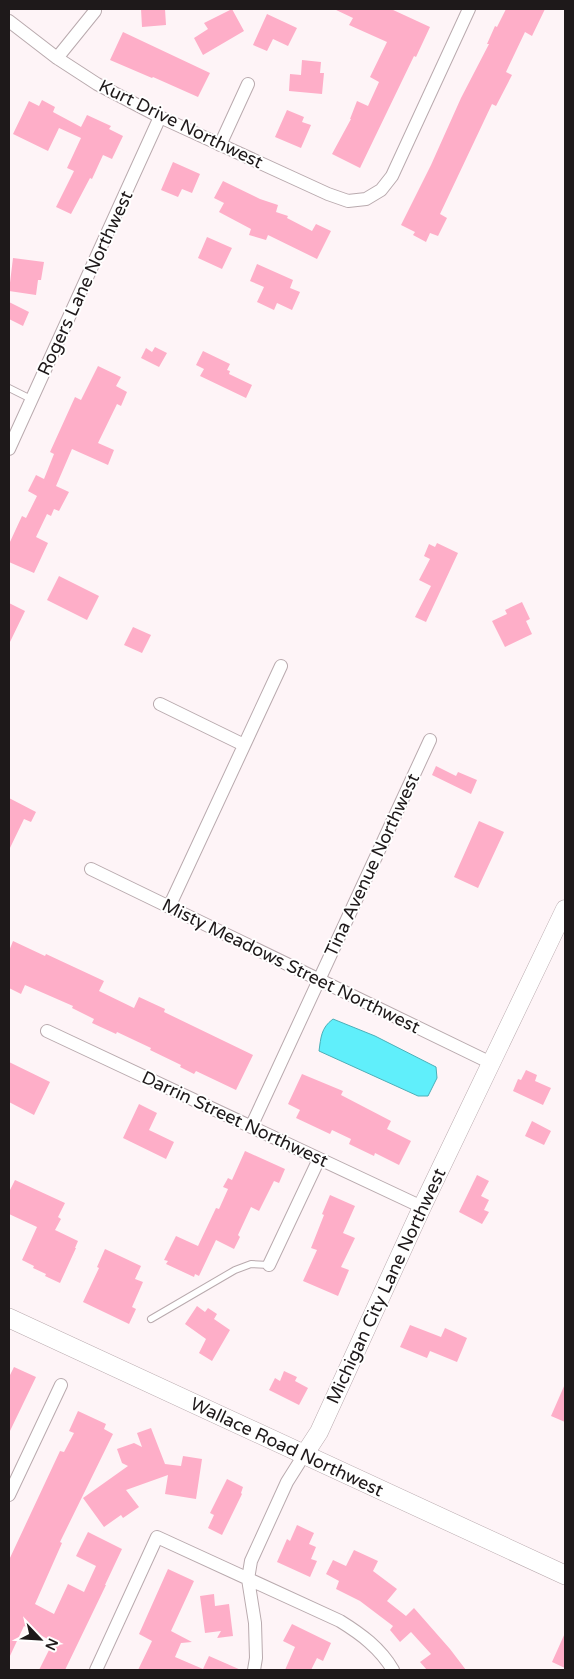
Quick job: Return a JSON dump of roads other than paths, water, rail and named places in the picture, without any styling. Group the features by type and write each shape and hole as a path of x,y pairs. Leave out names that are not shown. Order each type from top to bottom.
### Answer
{"main road":[{"name":"Wallace Road Northwest","path":"9,1318 565,1575"}],"street":[{"name":"Kurt Drive Northwest","path":"9,21 57,58 97,84 160,117 328,194 348,201 366,199 382,190 392,176 469,9"},
{"path":"57,58 95,11"},
{"path":"220,144 248,84"},
{"name":"Rogers Lane Northwest","path":"9,449 160,117"},
{"path":"169,907 281,666"},
{"path":"160,704 244,745"},
{"name":"Tina Avenue Northwest","path":"251,1127 430,740"},
{"name":"Misty Meadows Street Northwest","path":"91,869 491,1062"},
{"name":"Michigan City Lane Northwest","path":"254,1670 256,1658 255,1623 248,1579 251,1561 287,1482 319,1432 422,1208 565,909"},
{"name":"Darrin Street Northwest","path":"47,1031 422,1208"},
{"path":"269,1265 318,1158"},
{"path":"9,1496 15,1468 61,1385"},
{"path":"96,1670 158,1537 340,1621 366,1638 394,1670"}],"lane":[{"path":"9,388 32,399"},
{"path":"151,1319 235,1270 251,1264 269,1265"}],"water":[{"path":"333,1019 375,1036 436,1067 437,1078 428,1096 418,1096 319,1051 324,1029"}]}
